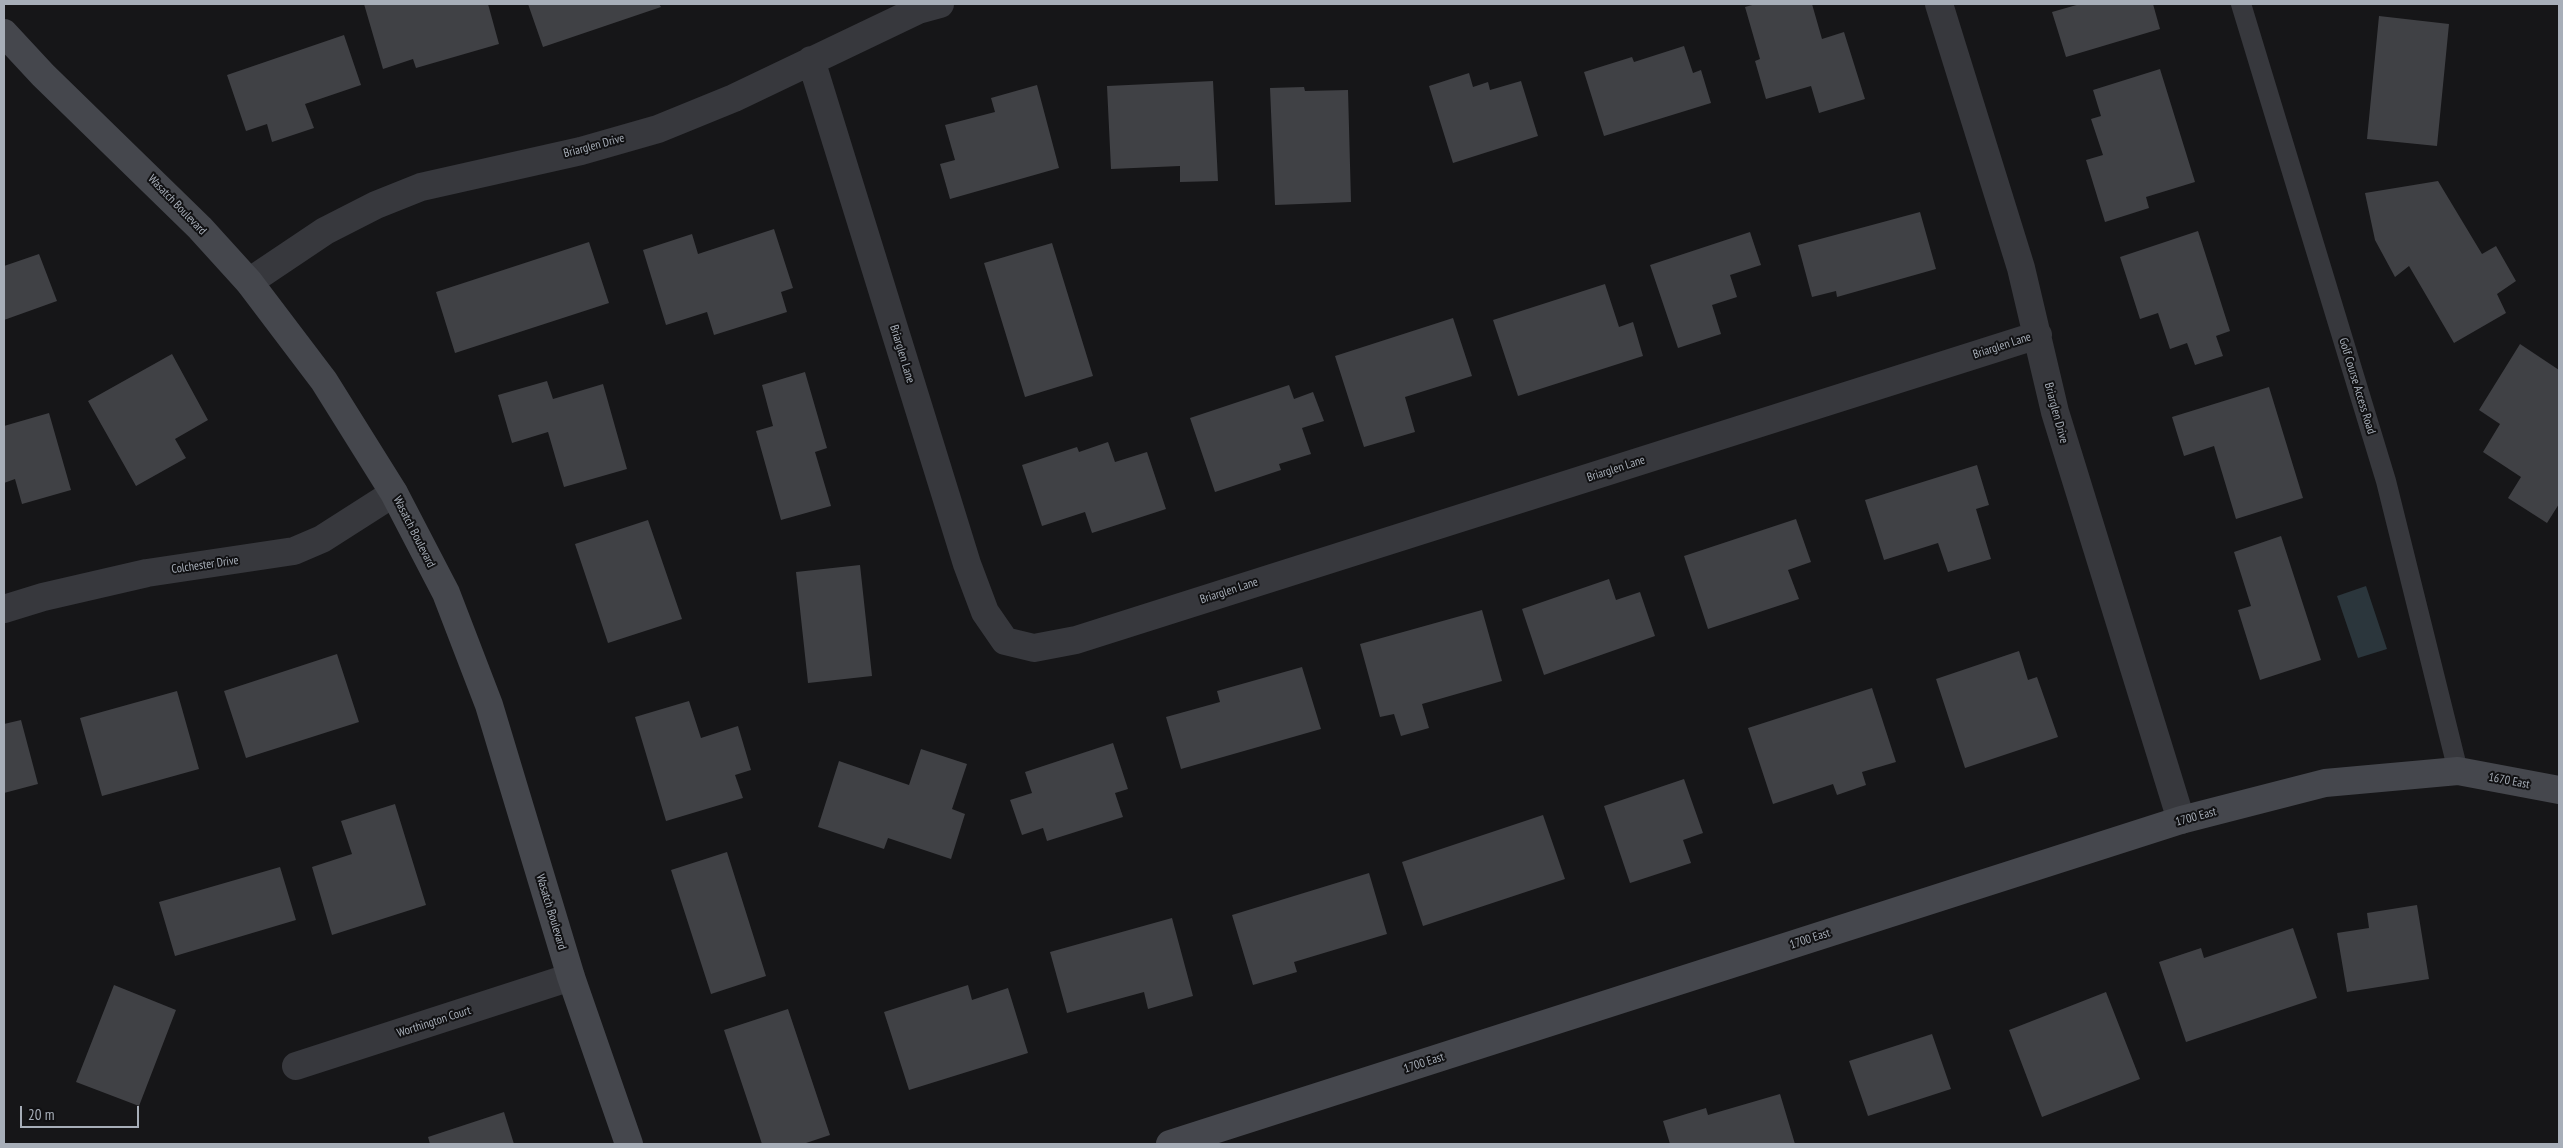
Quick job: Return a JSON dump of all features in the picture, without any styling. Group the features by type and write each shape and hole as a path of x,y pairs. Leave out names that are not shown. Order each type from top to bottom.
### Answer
{"main road":[{"name":"Wasatch Boulevard","path":"4,32 43,75 200,228 249,282 324,381 394,493 446,593 488,705 571,977 628,1144"},
{"name":"1670 East","path":"2458,771 2559,790"},
{"name":"1700 East","path":"1170,1144 2181,820 2325,783 2458,771"}],"street":[{"name":"Briarglen Drive","path":"249,282 325,231 376,205 422,187 581,151 658,129 734,98 918,10 940,4"},
{"name":"Briarglen Drive","path":"1939,4 2021,268 2055,412 2181,820"},
{"name":"Briarglen Lane","path":"811,60 973,580 985,612 1005,641 1034,648 1076,640 2038,335"},
{"name":"Colchester Drive","path":"4,609 43,597 147,573 294,551 322,539 394,493"},
{"name":"Worthington Court","path":"296,1066 571,977"}],"lane":[{"name":"Golf Course Access Road","path":"2241,4 2386,481 2458,771"}],"shaded area":[{"path":"2366,586 2387,649 2358,658 2337,596"}],"building":[{"path":"364,4 488,4 499,44 416,68 413,59 383,69"},
{"path":"528,4 659,4 661,7 543,47"},
{"path":"1756,4 1812,4 1822,39 1844,32 1865,99 1819,113 1811,86 1766,99 1755,61 1760,59 1745,7"},
{"path":"2080,4 2153,4 2160,29 2066,57 2052,12"},
{"path":"2379,16 2449,24 2437,146 2367,139"},
{"path":"344,35 361,85 305,104 314,128 272,142 267,124 246,131 227,75"},
{"path":"1684,46 1693,73 1701,70 1711,103 1604,136 1584,72 1632,57 1634,62"},
{"path":"2160,69 2195,182 2146,197 2149,208 2105,222 2086,160 2103,155 2091,119 2101,116 2093,90"},
{"path":"1469,73 1473,87 1488,82 1490,90 1521,81 1538,136 1453,163 1429,86"},
{"path":"1213,81 1218,181 1180,182 1180,166 1111,169 1107,86"},
{"path":"1037,85 1059,168 950,199 940,164 955,160 945,125 995,112 991,98"},
{"path":"1304,87 1305,91 1348,90 1351,202 1275,205 1270,88"},
{"path":"2438,181 2482,254 2496,246 2516,281 2497,294 2506,313 2454,343 2409,266 2395,277 2375,240 2365,193"},
{"path":"1920,212 1936,269 1837,297 1836,291 1812,297 1798,245"},
{"path":"774,229 793,288 781,292 787,312 714,335 707,312 666,325 643,250 692,234 698,254"},
{"path":"2198,231 2230,331 2216,336 2223,356 2195,365 2187,343 2170,349 2158,313 2140,319 2120,257"},
{"path":"1750,232 1761,265 1730,275 1737,297 1712,305 1721,334 1678,348 1650,265"},
{"path":"589,242 609,303 455,353 436,292"},
{"path":"1052,243 1093,376 1025,397 984,263"},
{"path":"39,254 57,301 4,320 4,266"},
{"path":"1605,284 1619,327 1633,322 1643,356 1518,396 1493,320"},
{"path":"1453,318 1472,376 1405,397 1415,432 1364,447 1335,356"},
{"path":"2520,344 2559,370 2559,504 2547,523 2508,498 2521,477 2483,452 2500,424 2479,410"},
{"path":"172,354 208,420 175,439 186,458 136,486 88,401"},
{"path":"805,372 827,448 815,452 831,506 781,520 756,431 773,426 762,385"},
{"path":"547,381 553,399 603,384 627,469 564,487 548,432 512,443 498,395"},
{"path":"1289,385 1294,399 1313,392 1324,421 1302,428 1311,454 1279,464 1281,470 1215,492 1190,418"},
{"path":"2269,387 2303,498 2236,519 2214,446 2184,456 2172,417"},
{"path":"49,413 71,490 22,504 15,479 4,483 4,426"},
{"path":"1108,442 1115,462 1147,452 1166,509 1092,533 1085,512 1042,526 1022,465 1077,447 1079,452"},
{"path":"1977,465 1989,505 1976,509 1991,559 1948,572 1938,543 1884,560 1865,500"},
{"path":"1796,519 1811,562 1788,570 1799,599 1708,629 1684,556"},
{"path":"648,520 682,619 608,643 575,544"},
{"path":"2281,536 2321,660 2260,680 2238,610 2251,606 2234,552"},
{"path":"860,565 872,676 808,683 796,572"},
{"path":"1609,579 1616,600 1640,592 1655,636 1544,675 1522,609"},
{"path":"1482,610 1502,681 1422,704 1429,728 1401,736 1394,714 1380,717 1360,644"},
{"path":"2019,651 2028,680 2037,677 2058,737 1965,768 1936,679"},
{"path":"337,654 359,722 246,758 224,691"},
{"path":"1302,667 1321,729 1181,769 1166,717 1220,702 1217,691"},
{"path":"1872,688 1896,762 1862,772 1866,785 1837,795 1833,784 1773,804 1748,728"},
{"path":"177,691 199,769 102,796 80,718"},
{"path":"689,701 701,738 738,726 751,770 735,775 743,798 666,821 635,717"},
{"path":"21,720 38,784 4,793 4,724"},
{"path":"1113,743 1128,789 1115,793 1123,817 1047,841 1043,828 1022,835 1010,800 1032,793 1025,772"},
{"path":"921,749 967,764 952,809 965,814 951,859 888,838 884,849 818,827 839,761 909,785"},
{"path":"1684,779 1703,833 1683,840 1691,863 1630,883 1604,806"},
{"path":"395,804 426,905 332,935 312,867 352,854 341,821"},
{"path":"1543,815 1565,879 1423,926 1402,862"},
{"path":"727,852 766,976 711,994 671,870"},
{"path":"280,867 296,920 175,956 159,902"},
{"path":"1369,873 1387,934 1294,962 1297,972 1253,985 1232,915"},
{"path":"2417,905 2429,979 2347,992 2337,933 2369,928 2367,913"},
{"path":"1172,918 1193,996 1148,1009 1144,992 1067,1013 1050,952"},
{"path":"2293,928 2317,998 2186,1042 2159,962 2201,948 2204,958"},
{"path":"114,985 176,1010 139,1106 76,1082"},
{"path":"968,985 972,1000 1008,988 1028,1053 909,1090 884,1012"},
{"path":"2106,992 2140,1079 2042,1117 2009,1030"},
{"path":"788,1009 830,1135 803,1144 762,1144 724,1030"},
{"path":"1932,1034 1951,1089 1868,1116 1849,1061"},
{"path":"1780,1094 1795,1144 1670,1144 1663,1121 1706,1108 1708,1115"},
{"path":"504,1112 514,1144 430,1144 428,1137"}]}
